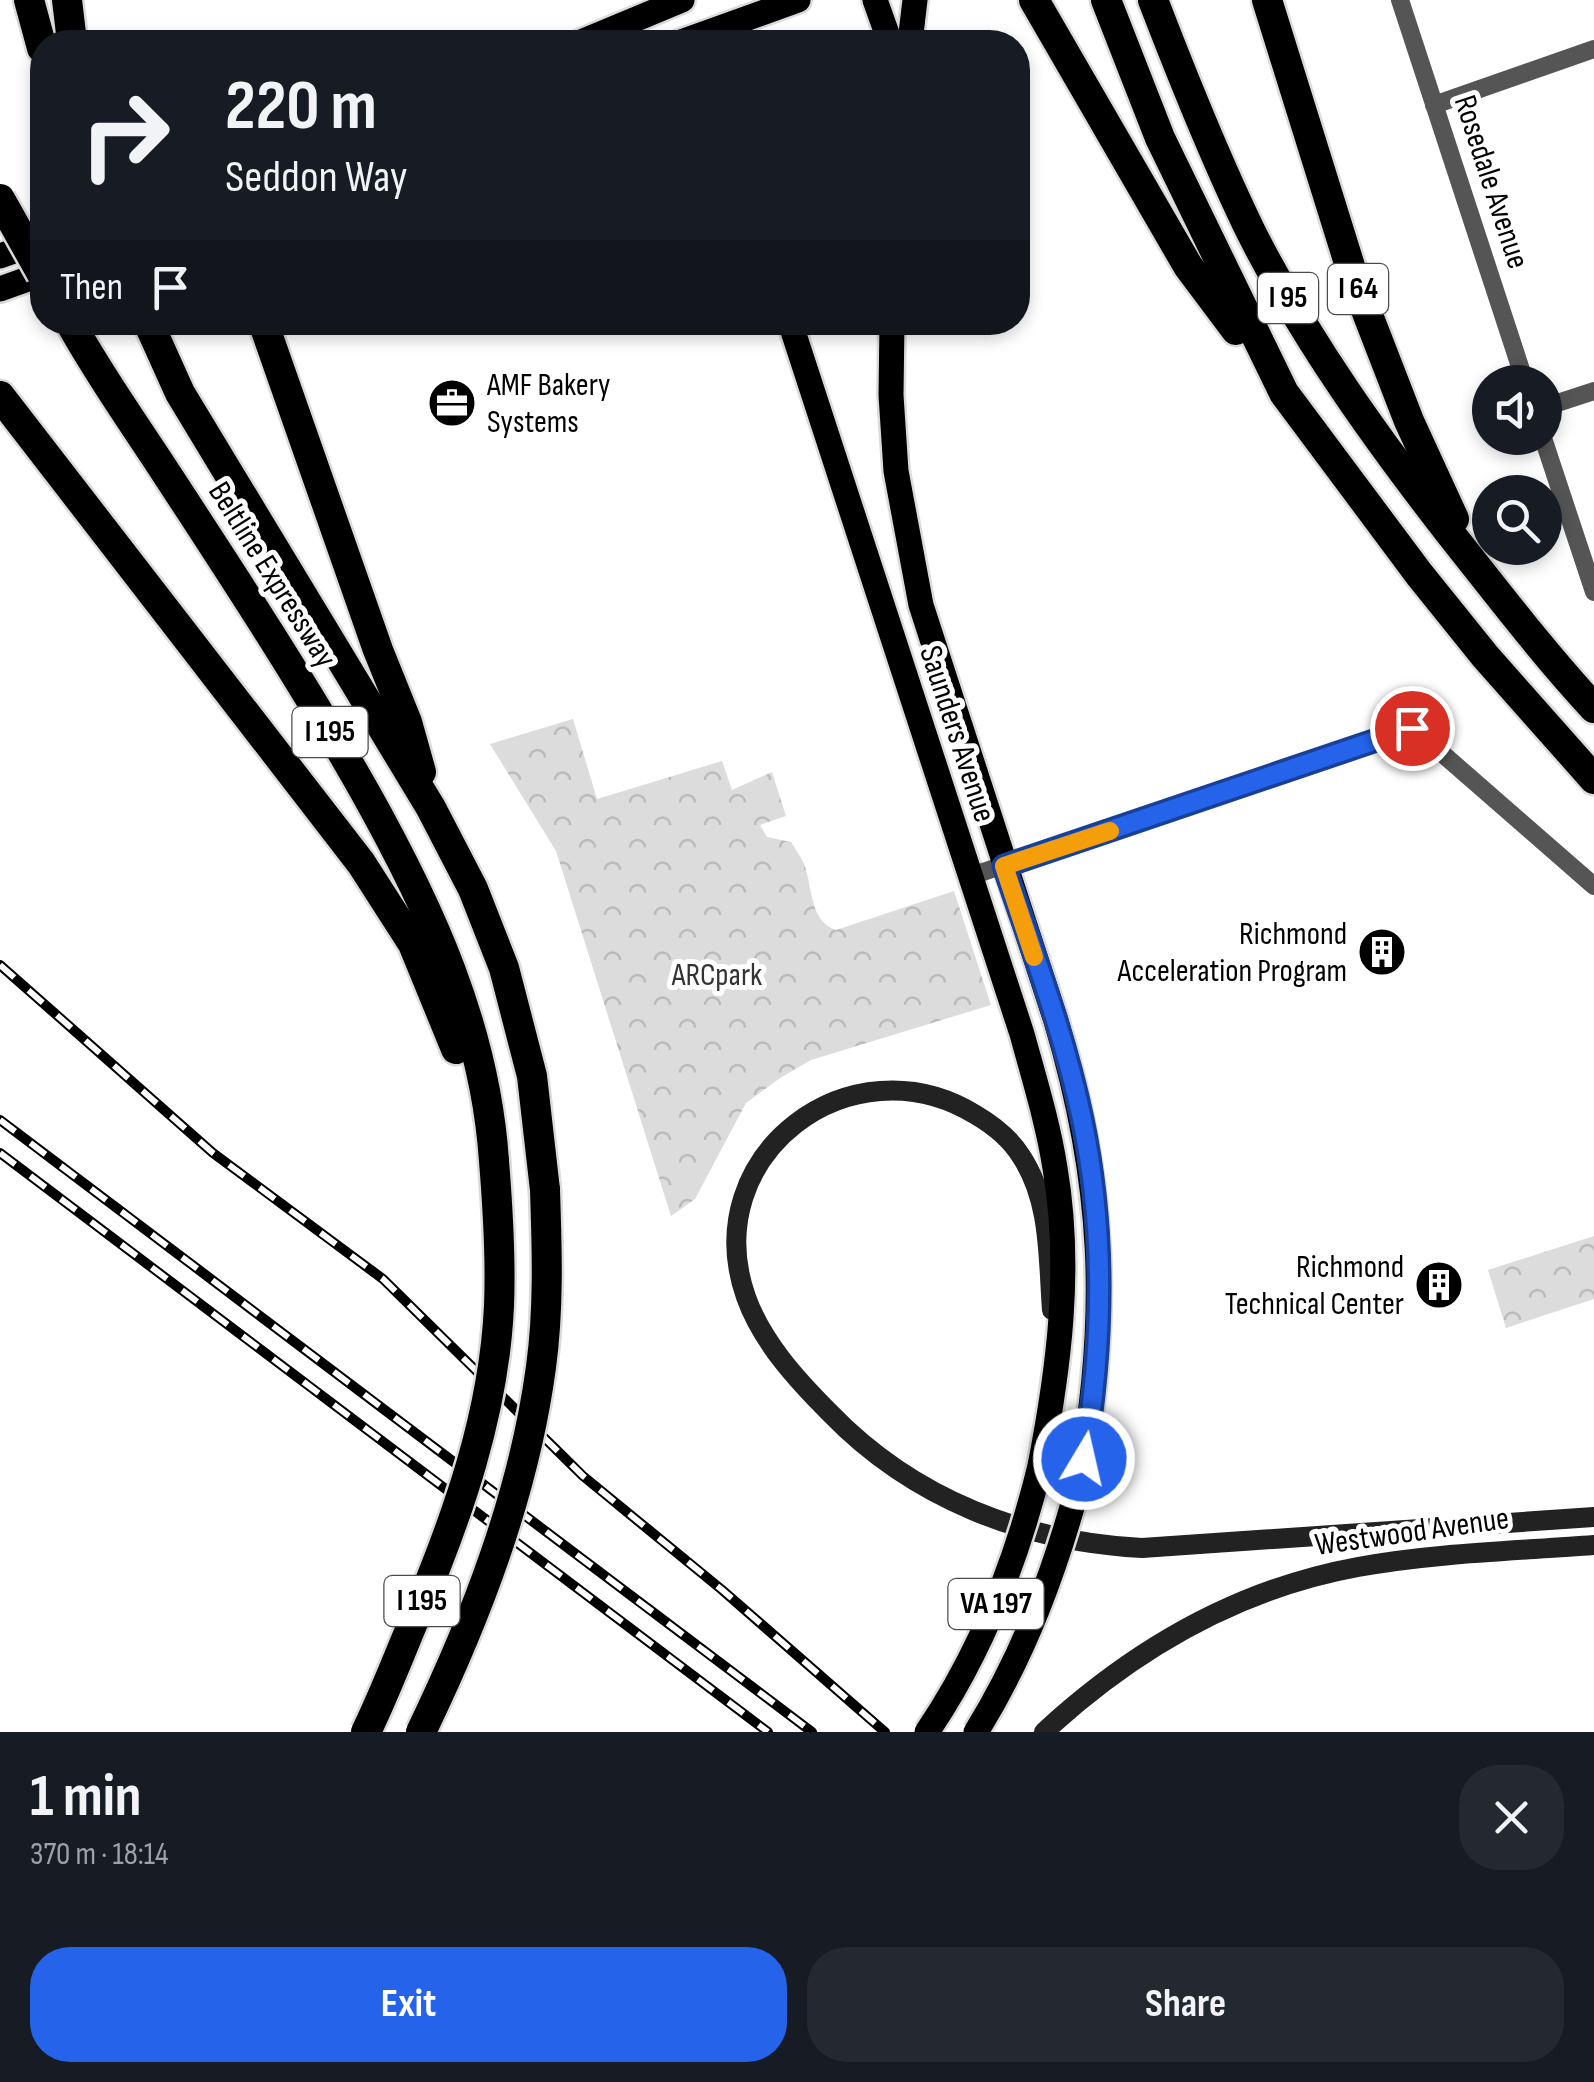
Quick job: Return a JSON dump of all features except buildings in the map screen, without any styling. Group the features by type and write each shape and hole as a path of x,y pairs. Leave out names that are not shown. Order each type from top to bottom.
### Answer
{"highway":[{"path":"29,0 37,30"},
{"path":"67,0 71,30"},
{"path":"1034,0 1188,266 1430,588 1594,778"},
{"name":"I 95","path":"1106,0 1160,138 1284,393"},
{"name":"I 95","path":"1152,0 1189,94 1252,233 1304,327 1381,445 1476,567"},
{"name":"I 64","path":"1267,0 1354,280 1408,421 1476,567 1594,708"},
{"path":"0,199 30,253"},
{"name":"Beltline Expressway","path":"77,335 266,627 409,871 448,958 478,1054 491,1120 500,1239 499,1310 472,1466 447,1543 366,1732"},
{"name":"Beltline Expressway","path":"154,335 180,394 431,808 474,889 504,968 532,1076 546,1190 548,1262 541,1366 509,1513 444,1684 421,1732"},
{"path":"267,335 407,722 431,808"},
{"path":"0,396 362,862 413,944 446,1020 494,1161"}],"main road":[{"path":"610,30 684,0 690,30"},
{"path":"720,30 798,0"},
{"path":"875,0 886,30"},
{"path":"911,30 914,0"},
{"path":"0,256 30,245"},
{"path":"0,289 30,278"},
{"name":"Saunders Avenue","path":"794,335 1022,1034 1055,1168 1063,1257 1057,1364 1040,1466 1029,1512 996,1605 927,1732"},
{"name":"VA 197","path":"892,335 896,463 914,573 926,626 1075,1089 1094,1190 1099,1258 1100,1328 1080,1478 1031,1628 976,1732"},
{"name":"Westwood Avenue","path":"1057,1364 1040,1196 1019,1152 987,1122 949,1100 926,1093 867,1092 808,1114 766,1151 746,1189 738,1230 741,1277 756,1320 800,1382 843,1427 894,1467 959,1506 1044,1535 1079,1543 1142,1548 1594,1517"},
{"name":"Westwood Avenue","path":"1044,1732 1102,1681 1168,1636 1282,1586 1322,1574 1408,1559 1594,1545"}],"street":[{"name":"Rosedale Avenue","path":"1400,0 1519,365"},
{"path":"1434,105 1594,49"},
{"path":"1562,401 1594,391"},
{"path":"1549,455 1594,592"},
{"path":"970,876 1412,728 1594,886"}],"green space":[{"name":"ARCpark","path":"573,719 597,799 722,761 732,790 772,772 786,816 760,825 767,837 791,842 804,864 816,911 827,926 836,930 954,891 991,1005 811,1060 780,1078 746,1103 695,1199 671,1216 556,851 490,744"},
{"path":"1594,1236 1594,1299 1506,1328 1488,1270"}],"railway":[{"path":"0,965 213,1153 383,1279 583,1476 721,1589 885,1732"},
{"path":"0,1120 812,1732"},
{"path":"0,1153 768,1732"}],"slow traffic":[{"path":"1034,957 1004,866 1110,831"}],"place":[{"name":"AMF Bakery Systems","path":"452,403"},
{"name":"Richmond Acceleration Program","path":"1382,952"},
{"name":"Richmond Technical Center","path":"1439,1285"}],"route":[{"path":"1084,1459 1100,1328 1094,1190 1075,1089 1004,866 1412,728"}]}
